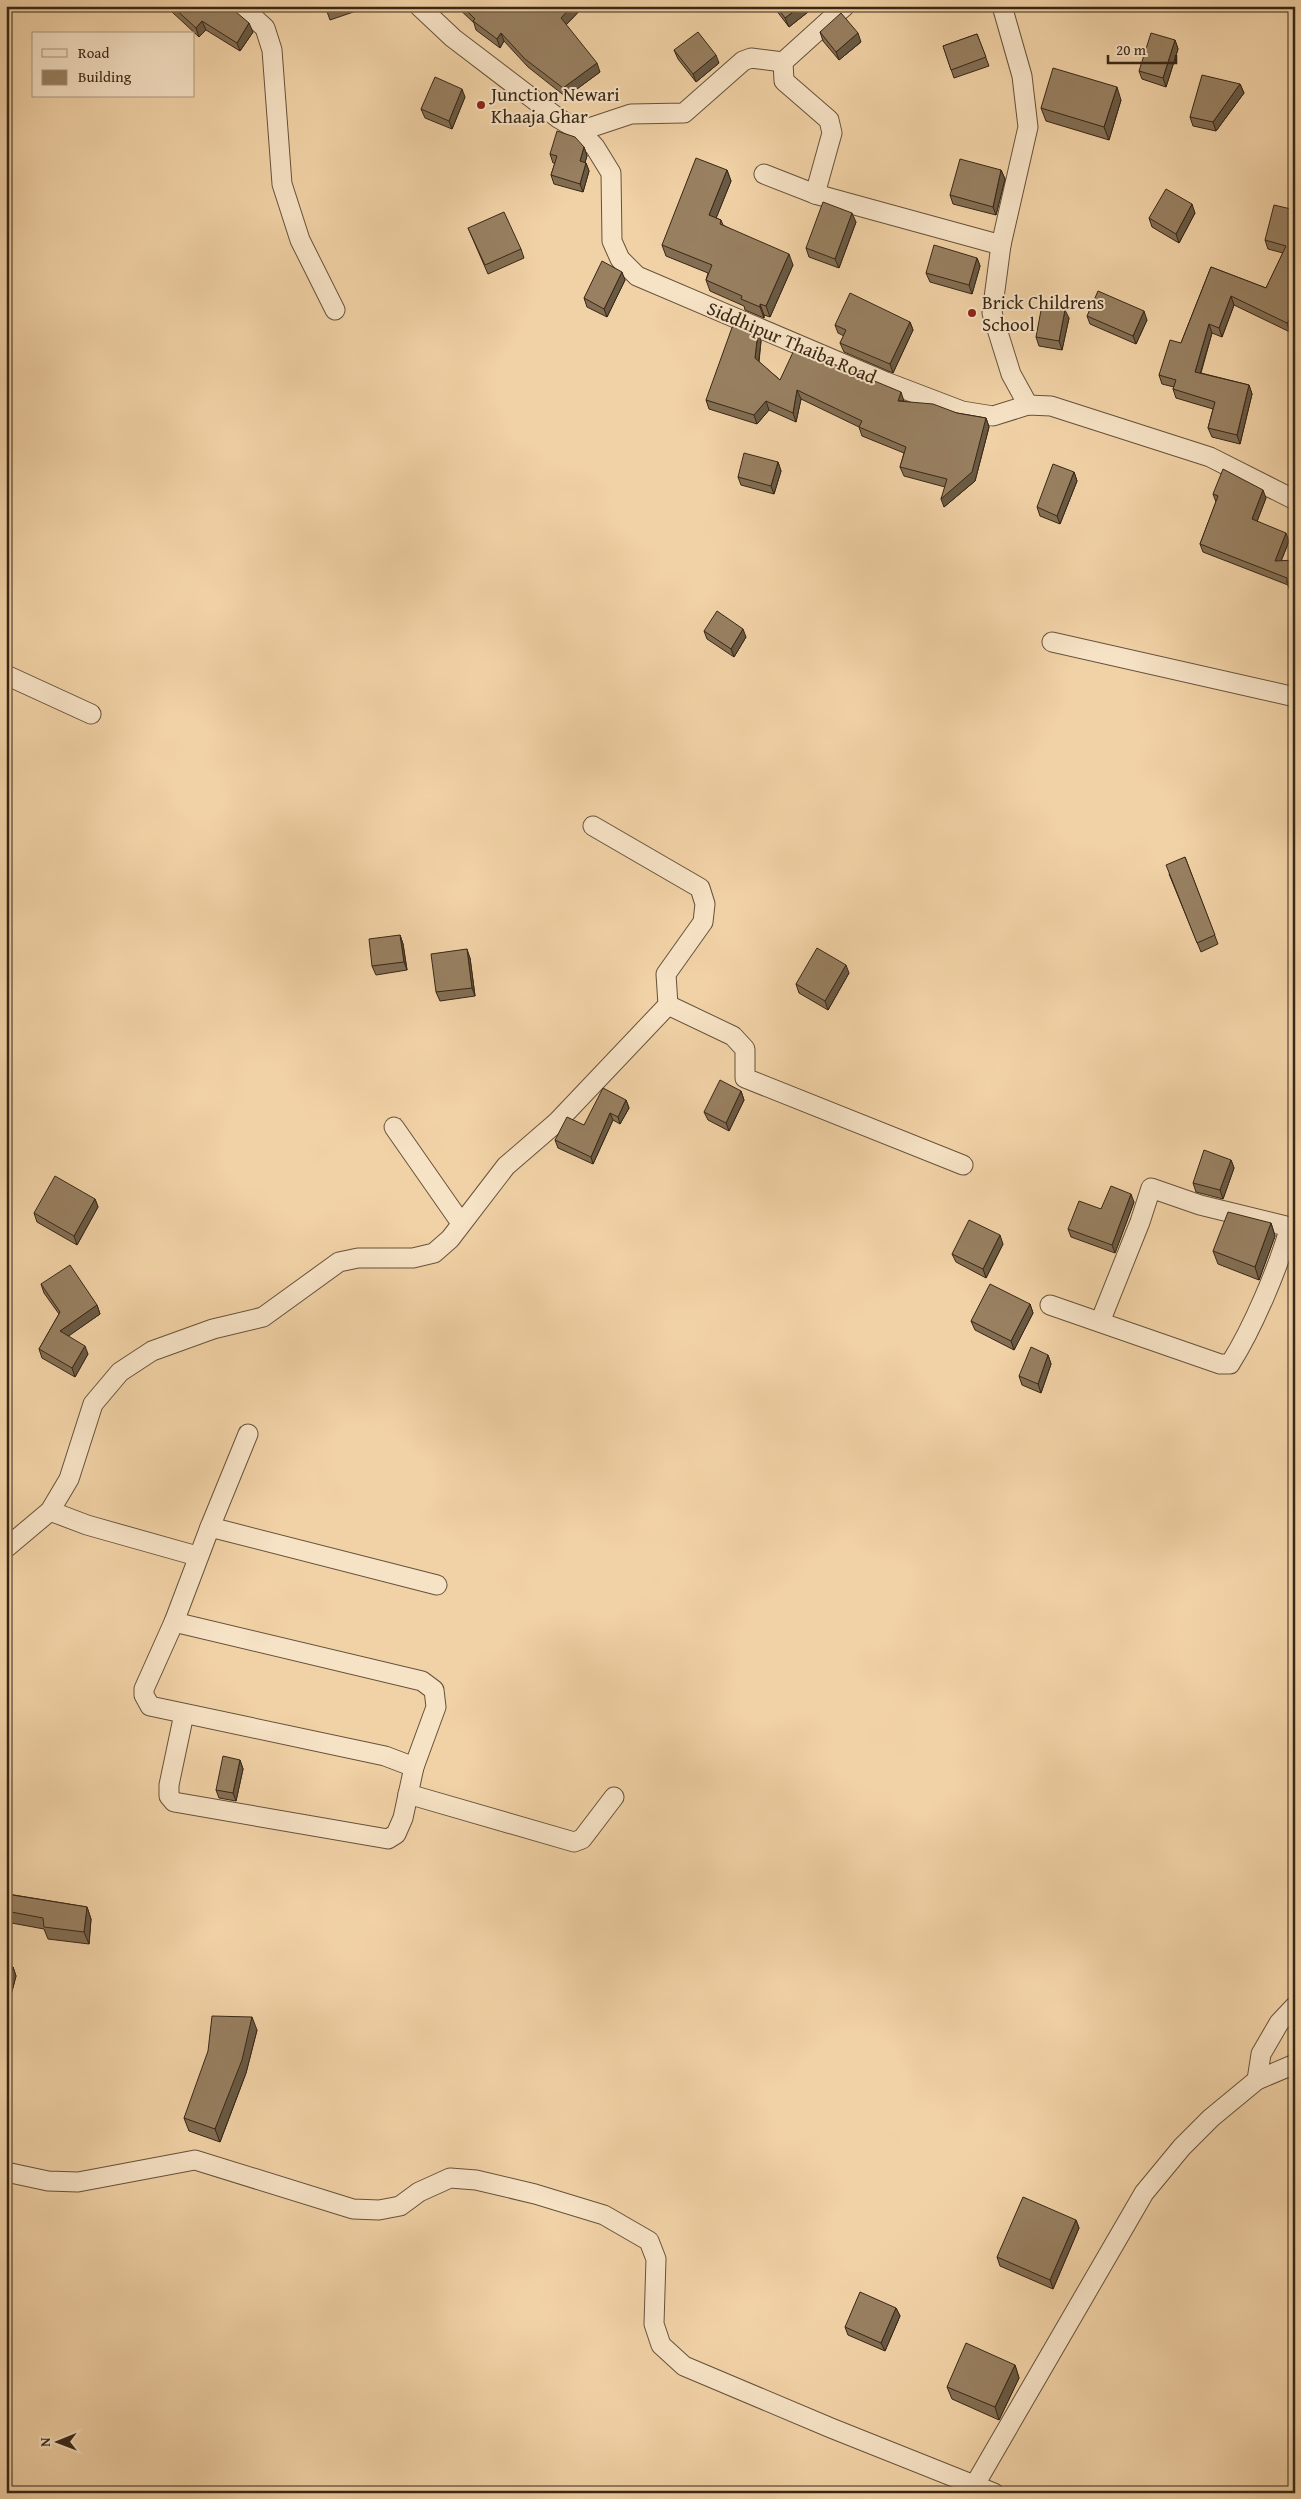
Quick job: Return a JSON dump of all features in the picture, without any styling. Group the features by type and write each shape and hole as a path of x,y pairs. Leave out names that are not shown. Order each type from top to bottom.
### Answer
{"street":[{"path":"241,6 265,28 272,50 282,184 300,240 335,310"},
{"name":"Siddhipur Thaiba Road","path":"420,6 453,38 558,118 580,131 595,147 611,174 612,241 620,259 637,276 886,382 962,411 992,416 1028,405 1051,406 1210,457 1295,500"},
{"path":"580,131 631,114 684,113 743,61 751,58 783,62 845,6"},
{"path":"1002,6 1022,76 1028,127 1001,246 992,313 1011,374 1028,405"},
{"path":"783,62 784,81 829,120 832,133 815,194"},
{"path":"764,174 815,194 1001,246"},
{"path":"1052,642 1295,697"},
{"path":"6,675 91,714"},
{"path":"6,1548 50,1510 68,1479 93,1404 120,1372 152,1351 213,1329 263,1317 338,1262 358,1258 413,1258 434,1253 450,1239 506,1166 557,1122 668,1005 666,974 703,922 705,904 700,888 593,826"},
{"path":"668,1005 733,1036 746,1049 745,1078 963,1165"},
{"path":"394,1127 461,1223"},
{"path":"1050,1305 1220,1364 1230,1364 1290,1248 1293,1226 1200,1205 1151,1188 1140,1222 1100,1322"},
{"path":"248,1434 197,1556 174,1622 144,1689 144,1695 150,1706 385,1756 414,1768"},
{"path":"50,1510 87,1525 197,1556"},
{"path":"210,1527 437,1585"},
{"path":"174,1622 422,1681 434,1690 436,1707 414,1768 403,1818 396,1834 388,1840 174,1802 169,1796 170,1785 184,1714"},
{"path":"408,1794 574,1842 582,1839 614,1798"},
{"path":"1257,2080 1261,2054 1280,2023 1295,2006"},
{"path":"972,2489 1144,2193 1194,2136 1257,2080 1295,2064"},
{"path":"6,2172 48,2181 78,2182 195,2160 353,2209 379,2210 400,2206 419,2192 450,2178 476,2180 535,2194 604,2215 649,2241 656,2259 654,2324 661,2345 684,2366 972,2489 994,2493"}],"building":[{"path":"172,6 229,6 249,23 237,43 202,21 196,28"},
{"path":"325,6 342,6 327,11"},
{"path":"462,6 572,6 561,18 597,63 563,88 525,59 501,33 497,39 473,21 475,19"},
{"path":"776,6 801,6 785,18"},
{"path":"841,13 858,33 836,52 820,32"},
{"path":"698,32 716,55 693,74 674,50"},
{"path":"1151,33 1175,40 1163,78 1139,71"},
{"path":"977,34 986,57 951,70 943,46"},
{"path":"1053,68 1117,87 1104,127 1041,108"},
{"path":"1202,75 1240,84 1213,122 1190,117"},
{"path":"435,77 462,89 449,121 421,109"},
{"path":"557,131 575,137 584,147 580,161 586,163 580,184 551,175 557,156 550,154"},
{"path":"696,158 727,170 709,215 721,220 720,224 789,254 766,306 760,304 760,307 741,299 742,296 706,280 712,265 662,245"},
{"path":"960,159 1001,170 993,207 950,195"},
{"path":"1166,189 1192,204 1176,234 1149,218"},
{"path":"823,202 852,213 835,259 806,248"},
{"path":"1274,205 1295,210 1295,313 1287,323 1231,296 1219,328 1209,324 1195,372 1249,385 1237,435 1208,428 1215,402 1173,389 1176,380 1159,375 1170,340 1181,343 1211,267 1266,288 1286,246 1265,240"},
{"path":"504,212 521,249 485,265 468,228"},
{"path":"934,245 977,258 969,285 926,273"},
{"path":"602,261 622,272 604,309 584,298"},
{"path":"1098,291 1144,311 1133,336 1087,316"},
{"path":"850,293 910,322 890,364 840,343 846,330 835,325"},
{"path":"1042,305 1065,310 1059,341 1036,337"},
{"path":"734,322 758,332 755,358 780,380 795,348 901,392 898,401 933,404 957,413 986,418 972,472 941,499 947,479 900,467 906,447 859,427 862,421 797,390 793,413 766,401 754,415 706,400"},
{"path":"1295,442 1295,455 1290,454"},
{"path":"744,453 778,462 771,486 738,477"},
{"path":"1053,464 1074,472 1057,516 1037,507"},
{"path":"1223,469 1263,490 1252,519 1286,533 1275,561 1295,560 1295,583 1287,583 1287,578 1200,544 1218,496 1213,494"},
{"path":"717,611 743,629 731,649 704,631"},
{"path":"1185,857 1215,935 1197,943 1166,865"},
{"path":"400,935 404,962 372,966 369,939"},
{"path":"817,948 846,965 825,1001 796,984"},
{"path":"467,949 472,988 436,992 431,954"},
{"path":"720,1080 741,1091 726,1123 704,1112"},
{"path":"603,1088 626,1100 618,1117 610,1113 591,1157 555,1140 567,1117 584,1125"},
{"path":"1204,1150 1231,1160 1220,1190 1193,1183"},
{"path":"55,1176 95,1199 74,1236 34,1213"},
{"path":"1111,1186 1131,1194 1112,1245 1068,1229 1079,1201 1101,1209"},
{"path":"1228,1212 1271,1223 1255,1267 1213,1251"},
{"path":"969,1220 1000,1235 983,1269 952,1254"},
{"path":"70,1265 97,1305 60,1331 85,1346 72,1368 39,1349 60,1312 41,1284"},
{"path":"990,1284 1030,1304 1011,1341 971,1321"},
{"path":"1031,1347 1048,1355 1038,1384 1019,1376"},
{"path":"223,1756 240,1760 233,1793 216,1790"},
{"path":"6,1894 87,1907 84,1932 44,1927 43,1918 6,1911"},
{"path":"6,1965 13,1967 7,1986 6,1986"},
{"path":"212,2016 252,2017 242,2060 215,2129 184,2118 208,2051"},
{"path":"1023,2197 1076,2220 1050,2280 997,2257"},
{"path":"860,2292 896,2308 881,2343 845,2327"},
{"path":"966,2343 1015,2365 995,2407 947,2387"}],"place":[{"name":"Junction Newari Khaaja Ghar","path":"481,105"},
{"name":"Brick Childrens School","path":"972,313"}]}
